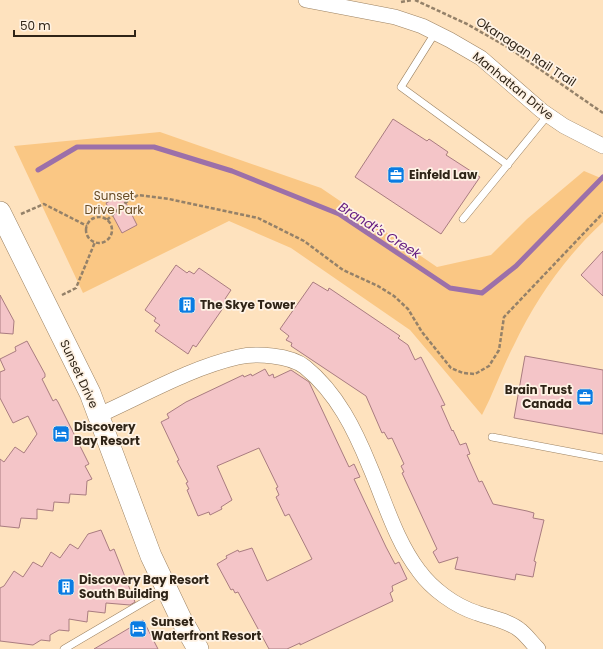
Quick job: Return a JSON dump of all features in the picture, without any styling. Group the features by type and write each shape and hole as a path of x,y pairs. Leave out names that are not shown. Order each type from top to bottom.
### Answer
{"street":[{"name":"Manhattan Drive","path":"306,0 395,17 435,33 480,58 548,115 564,126 603,146"},
{"name":"Sunset Drive","path":"2,217 99,415 151,556 166,589 198,649"},
{"path":"99,415 203,368 239,357 263,355 284,358 304,366 336,399 360,443 398,536 418,570 430,584 452,600 474,612 522,631 538,649"}],"lane":[{"path":"435,33 401,87 508,164"},
{"path":"463,218 548,115"},
{"path":"492,438 603,458"},
{"path":"64,649 166,589"}],"path":[{"path":"394,2 412,0"},
{"name":"Okanagan Rail Trail","path":"415,0 466,24 509,48 603,113"},
{"path":"107,220 126,203 138,195 169,199 258,218 304,241 343,270 378,286 394,296 408,309 422,332 451,368 463,373 475,374 489,366 499,350 504,317 603,213"},
{"path":"2,217 44,204 87,226"},
{"path":"96,218 107,220 112,227 111,235 105,242 95,242 87,234 87,226 96,218"},
{"path":"45,304 76,288 95,242"}],"green space":[{"name":"Sunset Drive Park","path":"160,132 321,188 437,267 491,255 527,219 584,171 603,179 603,222 589,235 552,279 523,328 482,415 410,330 291,248 229,221 83,293 14,146"}],"building":[{"path":"393,119 427,141 429,139 448,152 446,155 480,177 441,234 355,177"},
{"path":"122,195 137,225 122,233 106,203"},
{"path":"603,251 603,296 581,275"},
{"name":"The Skye Tower","path":"176,265 187,273 189,271 194,274 199,268 231,290 225,299 228,301 196,347 193,345 188,354 155,331 160,325 154,321 156,318 145,310"},
{"path":"313,282 328,291 329,288 400,336 398,338 408,345 415,360 421,357 445,405 441,406 452,431 453,430 460,445 466,443 470,454 467,455 479,482 482,481 493,504 534,513 533,518 544,520 534,561 536,562 533,577 516,574 515,580 455,569 458,557 439,563 433,552 437,549 402,473 404,472 401,466 404,464 392,438 388,439 384,432 382,433 366,396 291,346 292,343 286,340 289,336 280,329"},
{"path":"0,295 14,321 13,334 0,333"},
{"name":"Discovery Bay Resort","path":"27,341 45,374 45,377 42,379 53,401 56,399 58,402 89,464 85,466 92,479 87,481 86,495 70,494 69,503 54,502 53,511 37,509 37,519 21,518 19,528 0,526 0,459 4,462 15,447 24,453 37,434 28,416 13,423 0,398 0,372 5,370 0,359 16,351 15,347"},
{"path":"525,356 603,370 603,434 514,418"},
{"path":"265,369 269,376 273,374 274,378 291,370 309,382 349,467 354,464 360,477 354,479 386,547 395,564 399,562 407,579 392,586 393,591 390,593 393,601 300,645 300,643 287,649 269,649 238,592 235,593 233,589 231,590 217,564 227,558 226,556 238,550 239,552 252,548 267,581 312,559 289,514 285,516 276,497 279,495 276,488 278,487 259,448 217,466 232,500 221,507 222,509 210,515 209,512 198,516 187,490 189,489 186,483 188,482 177,461 179,460 161,422 169,418 167,414 186,402 243,375 244,377 251,374 252,376"},
{"name":"Discovery Bay Resort South Building","path":"101,530 110,551 114,549 135,602 130,605 106,603 105,613 88,611 87,622 69,619 69,631 59,630 50,635 50,641 41,640 33,645 0,641 0,588 4,586 14,571 23,577 33,562 42,567 51,552 60,558 70,544 78,549 88,534"},
{"name":"Sunset Waterfront Resort","path":"143,620 158,649 94,649"}],"waterway":[{"name":"Brandt's Creek","path":"38,170 77,147 154,147 232,171 339,214 450,288 482,293 516,266 603,177"}],"place":[{"name":"Einfeld Law","path":"396,175"},
{"name":"The Skye Tower","path":"187,305"},
{"name":"Brain Trust Canada","path":"585,397"},
{"name":"Discovery Bay Resort","path":"61,434"},
{"name":"Discovery Bay Resort South Building","path":"66,587"},
{"name":"Sunset Waterfront Resort","path":"138,629"}]}
